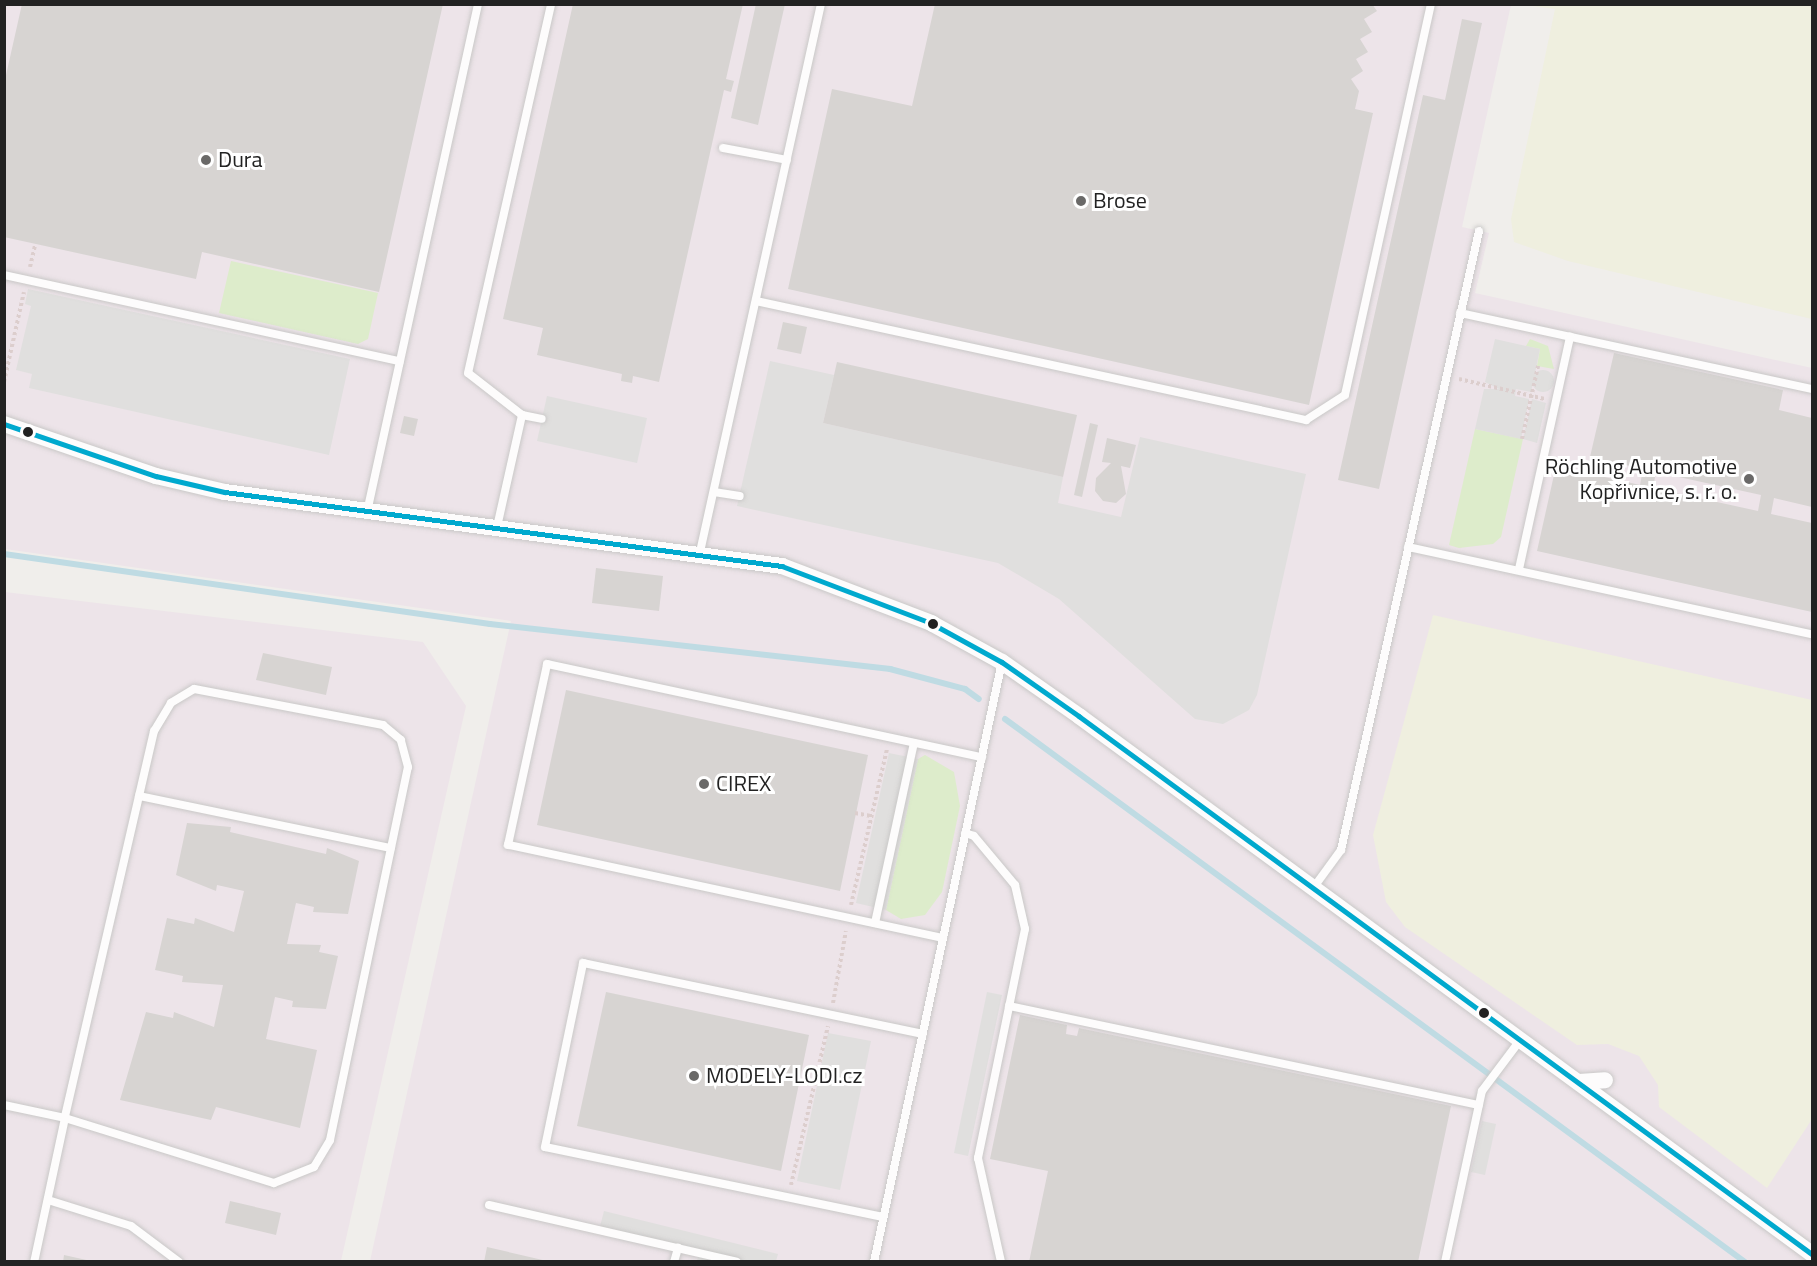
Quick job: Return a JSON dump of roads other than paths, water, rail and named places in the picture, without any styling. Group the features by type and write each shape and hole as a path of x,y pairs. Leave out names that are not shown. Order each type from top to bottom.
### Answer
{"street":[{"path":"4,424 156,476 367,512 700,552 821,578 931,623 1002,662 1521,1039 1812,1254"},
{"path":"1579,1082 1605,1080"}],"lane":[{"path":"367,512 478,4"},
{"path":"542,419 522,415 468,373 550,4"},
{"path":"700,552 821,4"},
{"path":"756,301 1306,420 1345,395 1431,4"},
{"path":"723,148 787,160"},
{"path":"1314,888 1341,850 1479,231"},
{"path":"4,275 400,361"},
{"path":"1460,313 1812,389"},
{"path":"1519,569 1570,337"},
{"path":"497,527 522,415"},
{"path":"714,492 740,496"},
{"path":"1408,547 1519,569 1812,634"},
{"path":"874,1262 1002,662"},
{"path":"943,938 508,845 525,766 547,664 982,757"},
{"path":"4,1105 65,1118 274,1183 314,1167 330,1140 408,767 401,740 382,725 194,688 171,703 154,731 65,1118 34,1262"},
{"path":"875,923 914,743"},
{"path":"140,796 391,848"},
{"path":"965,833 1001,867 1023,905 1025,929 978,1158 1001,1262"},
{"path":"883,1217 544,1147 583,963 922,1034"},
{"path":"1009,1006 1479,1105"},
{"path":"1445,1262 1479,1105 1488,1084 1521,1039"},
{"path":"48,1200 131,1226 179,1262"},
{"path":"489,1205 737,1262"},
{"path":"674,1262 678,1248"}],"waterway":[{"path":"4,554 490,624 890,669 965,689 979,699"},
{"path":"1005,719 1745,1262"}],"place":[{"name":"Dura","path":"206,160"},
{"name":"Brose","path":"1081,201"},
{"name":"Röchling Automotive Kopřivnice, s. r. o.","path":"1749,479"},
{"name":"CIREX","path":"704,784"},
{"name":"MODELY-LODI.cz","path":"694,1076"}]}
